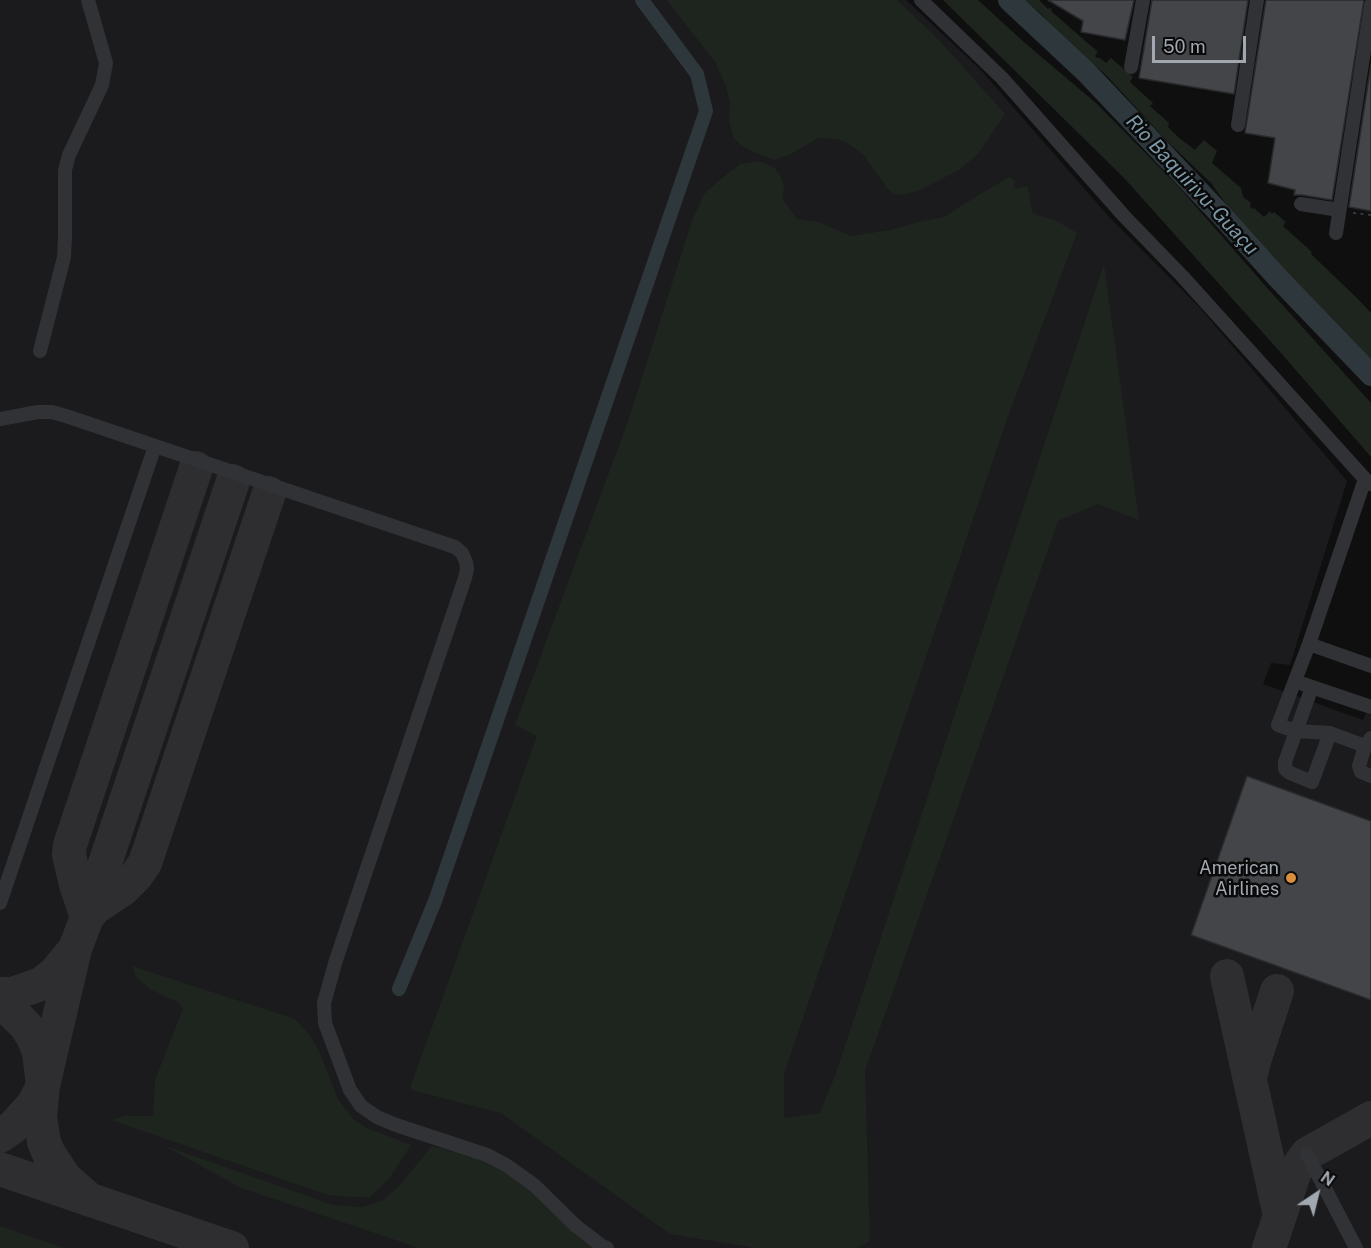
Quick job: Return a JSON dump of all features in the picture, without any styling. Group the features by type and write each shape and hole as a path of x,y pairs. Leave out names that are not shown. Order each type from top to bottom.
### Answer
{"street":[{"path":"40,351 63,256 65,170 69,155 102,85 106,63 88,0"},
{"path":"921,0 1002,78 1124,216 1183,277 1368,482 1296,682 1278,725 1296,731 1330,733 1368,742 1359,766 1362,771 1371,776"},
{"path":"1131,67 1143,0"},
{"path":"1238,125 1257,0"},
{"path":"1336,233 1371,5"},
{"path":"1301,204 1339,210"},
{"path":"0,419 38,412 52,412 455,547 462,553 467,569 465,578 336,960 324,1003 325,1023 350,1090 361,1106 386,1121 487,1155 506,1165 534,1185 576,1226 607,1248"},
{"path":"0,903 155,446"},
{"path":"1309,644 1371,666"},
{"path":"1296,682 1371,707"},
{"path":"1312,687 1285,762 1285,768 1290,773 1312,782 1330,733"},
{"path":"1307,1154 1356,1248"}],"path":[{"path":"1339,210 1371,215"}],"shaded area":[{"path":"0,0 906,0 980,69 1110,218 1201,309 1347,481 1290,665 1271,663 1263,684 1363,720 1366,713 1371,715 1371,1248 0,1248"},
{"path":"667,0 897,0 940,41 1005,114 978,154 959,170 918,191 900,195 894,194 887,188 864,155 849,144 837,139 818,138 791,154 775,160 742,146 733,137 726,86 715,62"},
{"path":"943,0 978,0 1097,104 1177,185 1371,403 1371,457 1124,178"},
{"path":"1024,0 1040,0 1098,52 1095,56 1097,58 1106,63 1111,58 1133,77 1130,82 1153,103 1150,106 1169,123 1168,127 1178,137 1195,150 1204,140 1217,151 1212,163 1241,188 1243,197 1251,203 1250,207 1264,217 1270,211 1272,214 1274,212 1286,222 1283,226 1312,252 1311,254 1371,313 1371,369 1321,318 1235,217 1211,183 1166,140 1106,75"},
{"path":"759,161 774,167 781,177 784,187 783,200 797,219 818,222 851,236 890,230 944,217 1009,177 1015,181 1016,189 1028,187 1032,212 1055,220 1077,233 1007,419 784,1074 784,1118 820,1113 836,1073 1104,264 1139,520 1098,504 1058,521 865,1071 870,1241 857,1248 756,1248 670,1234 501,1113 410,1088 537,736 515,725 627,424 692,221 704,194 740,164"},
{"path":"132,966 295,1019 309,1034 319,1051 338,1099 353,1119 365,1127 411,1145 389,1179 370,1197 328,1195 111,1120 124,1116 153,1116 155,1080 183,1009 179,1003 150,989 136,977"},
{"path":"163,1145 333,1205 363,1207 382,1201 399,1186 432,1146 494,1163 518,1180 578,1235 597,1248 419,1248 241,1188"},
{"path":"0,1226 65,1248 0,1248"}],"building":[{"path":"1048,0 1134,0 1125,40 1081,32 1083,21"},
{"path":"1152,0 1248,0 1234,94 1139,78"},
{"path":"1266,0 1364,0 1332,200 1294,195 1295,190 1268,183 1275,138 1245,133"},
{"path":"1371,64 1371,211 1349,207"},
{"name":"American Airlines","path":"1247,776 1371,821 1371,1000 1191,935"}],"waterway":[{"path":"399,989 435,901 706,111 697,74 642,0"},
{"name":"Rio Baquirivu-Guaçu","path":"1009,0 1087,73 1371,375"}],"taxiway":[{"path":"196,468 70,845 69,855 76,885 87,917 95,908 123,889 145,863 269,493"},
{"path":"90,1200 65,1178 44,1142 40,1117 43,1086 75,949 233,481"},
{"path":"0,994 12,994 41,984 55,973 75,949"},
{"path":"1227,976 1280,1216"},
{"path":"1250,1078 1277,991"},
{"path":"0,1003 26,1026 33,1037 39,1052 43,1086 33,1105 13,1127 0,1136"},
{"path":"1269,1248 1295,1171 1307,1154 1371,1118"},
{"path":"0,1169 232,1248"}],"place":[{"name":"American Airlines","path":"1291,878"}]}
